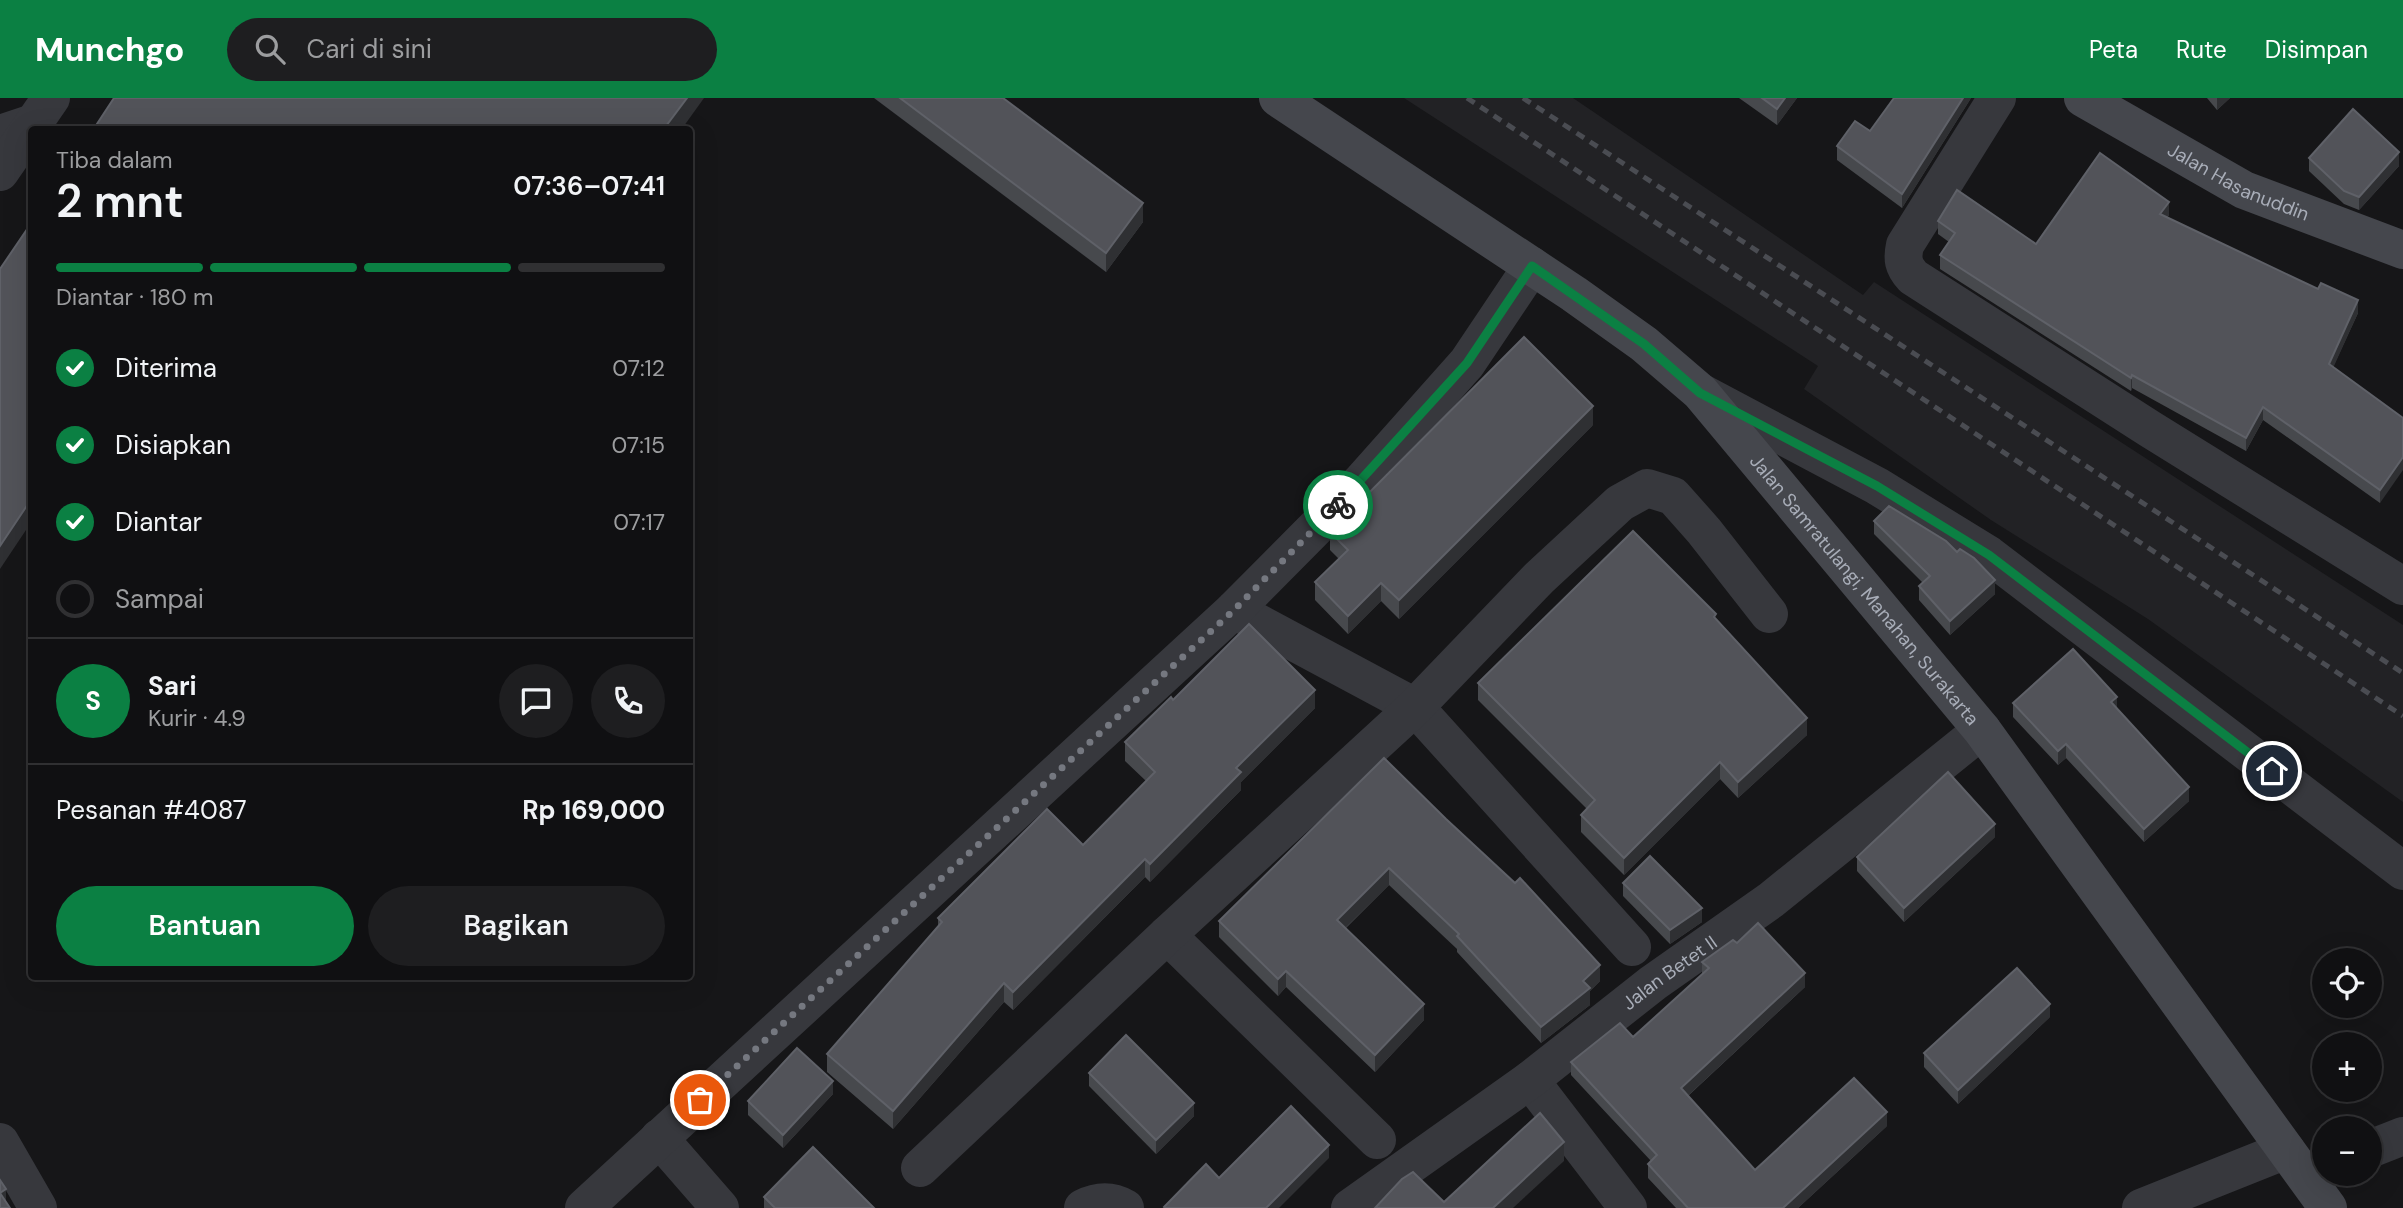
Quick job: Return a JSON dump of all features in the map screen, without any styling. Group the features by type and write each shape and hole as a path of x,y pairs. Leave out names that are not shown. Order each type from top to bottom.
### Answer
{"main road":[{"name":"Jalan Samratulangi, Manahan, Surakarta","path":"1278,98 1532,266 1644,344 1700,393 1982,730 2304,1163 2328,1208"},
{"name":"Jalan Hasanuddin","path":"2083,98 2244,190 2403,250"}],"street":[{"path":"1997,98 1905,245 1902,259 1906,269 1913,277 2150,429 2399,575"},
{"path":"0,172 28,118"},
{"path":"584,1208 1234,610 1362,481 1467,363 1532,266"},
{"path":"1700,393 1877,486 1989,555 2403,871"},
{"path":"920,1168 1415,707 1539,578 1620,503 1647,488 1673,496 1769,614"},
{"path":"1234,610 1415,707 1632,947"},
{"name":"Jalan Betet II","path":"1350,1208 1530,1080 1653,983 1771,900 1982,730"},
{"path":"1167,936 1377,1140"},
{"path":"1530,1080 1628,1208"},
{"path":"2382,1144 2403,1136"},
{"path":"659,1138 720,1208"},
{"path":"0,1142 38,1208"},
{"path":"2141,1208 2304,1163"},
{"path":"1083,1208 1100,1201 1125,1208"}],"shaded area":[{"path":"1404,98 1573,98 1863,295 1874,282 2403,625 2403,802 2148,619 1991,520 1804,389 1818,366"}],"building":[{"path":"114,98 687,98 666,126 96,126"},
{"path":"900,98 1003,98 1143,203 1106,253"},
{"path":"1762,98 1785,98 1777,109"},
{"path":"1894,98 1963,98 1902,194 1837,146 1855,121 1870,131"},
{"path":"2353,109 2399,152 2359,197 2344,191 2309,158"},
{"path":"2100,153 2169,202 2160,214 2318,289 2321,283 2358,300 2329,364 2403,418 2403,457 2380,490 2263,407 2246,438 2132,375 2131,378 1940,255 1955,233 1938,221 1957,190 2036,244"},
{"path":"28,228 28,504 0,546 0,269"},
{"path":"1524,337 1593,406 1399,600 1381,583 1348,616 1315,582 1348,550 1330,532"},
{"path":"1889,506 1946,541 1957,552 1960,549 1974,558 1995,580 1950,621 1919,586 1930,576 1874,521"},
{"path":"1633,531 1716,614 1714,617 1807,718 1738,782 1720,762 1624,858 1581,815 1595,800 1478,683"},
{"path":"1249,624 1315,690 1236,768 1241,772 1150,864 1145,859 1013,992 1004,983 893,1111 827,1054 942,922 938,918 1047,809 1083,845 1155,772 1125,742 1171,697 1173,700"},
{"path":"2073,649 2117,697 2111,702 2189,787 2144,829 2066,744 2058,751 2013,703"},
{"path":"1384,758 1515,883 1520,878 1600,965 1583,981 1590,988 1541,1027 1457,936 1459,934 1389,868 1337,920 1424,1004 1375,1055 1286,971 1278,979 1219,921"},
{"path":"1948,772 1995,824 1904,908 1857,857"},
{"path":"1650,856 1702,908 1670,930 1623,883"},
{"path":"1758,923 1805,973 1681,1088 1755,1170 1854,1078 1887,1112 1783,1208 1688,1208 1648,1164 1657,1155 1571,1062 1620,1023 1633,1037 1709,968 1702,962 1733,940 1737,943"},
{"path":"2017,968 2050,1004 1958,1090 1924,1053"},
{"path":"1126,1035 1194,1103 1156,1140 1089,1073"},
{"path":"797,1048 833,1081 783,1135 748,1101"},
{"path":"1291,1106 1329,1145 1266,1208 1164,1207 1206,1164 1219,1178"},
{"path":"1540,1113 1564,1142 1493,1208 1375,1208 1402,1179 1413,1172 1444,1202"},
{"path":"813,1147 874,1208 775,1208 764,1197"},
{"path":"0,1180 6,1189 0,1193"},
{"path":"0,1193 10,1208 0,1208"}],"railway":[{"path":"1467,98 2403,716"},
{"path":"1523,98 2403,673"}],"way so far":[{"path":"700,1100 1234,610 1338,505"}],"route":[{"path":"1338,505 1467,363 1532,266 1644,344 1700,393 1877,486 1989,555 2272,771"}]}
